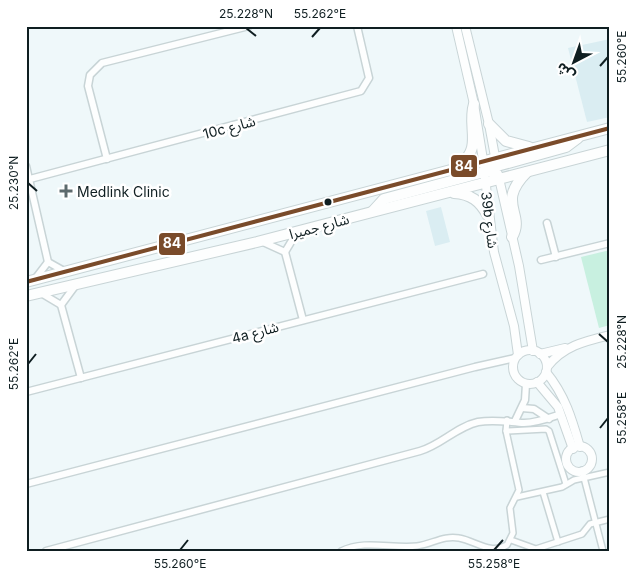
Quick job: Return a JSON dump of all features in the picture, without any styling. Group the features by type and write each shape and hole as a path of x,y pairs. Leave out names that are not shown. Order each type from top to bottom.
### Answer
{"main road":[{"path":"455,168 469,157 474,146 471,120 474,104"},
{"path":"489,124 506,140 516,145 538,146"},
{"name":"شارع جميرا","path":"30,282 484,160 496,161 538,146 610,128"},
{"path":"373,211 384,199 485,178 496,161 566,147 580,136"},
{"name":"شارع جميرا","path":"26,296 256,242 448,192 485,178 499,180 610,150"},
{"path":"512,236 516,227 511,197 512,190 527,172"},
{"path":"448,192 474,198 483,207 488,216"}],"street":[{"path":"106,160 88,86 93,70 102,63 249,26"},
{"name":"10c شارع","path":"30,179 361,91 369,78 357,26"},
{"name":"39b شارع","path":"456,26 474,104 484,160 488,216 498,270 514,326 517,356"},
{"name":"39b شارع","path":"465,26 489,124 499,180 536,352"},
{"path":"26,166 48,262 66,272"},
{"path":"547,223 556,257"},
{"path":"284,252 298,231"},
{"path":"256,242 272,244 284,252 303,320"},
{"path":"541,260 610,243"},
{"path":"30,282 48,262"},
{"name":"4a شارع","path":"26,392 483,274"},
{"path":"61,305 78,284"},
{"path":"40,292 61,305 81,378"},
{"path":"26,484 466,369 536,352 567,348 610,335"},
{"path":"517,356 514,374 520,381 526,384 537,382 556,356 567,348"},
{"path":"536,352 570,411 576,448"},
{"path":"537,382 551,397 576,448"},
{"path":"515,421 522,408 526,384"},
{"path":"522,408 540,411 549,419"},
{"path":"46,551 420,451 469,425 488,420 533,422 549,419 561,414"},
{"path":"341,551 357,545 416,546 454,537 494,550 501,549 511,540 513,533 509,514 517,497 518,486 506,432 507,420"},
{"path":"506,432 546,429 549,431 566,484"},
{"path":"517,497 543,492 566,484 583,474 592,464 593,456 588,449 576,448 566,454 565,462 570,469 583,474 610,472"},
{"path":"583,474 603,551 610,547"},
{"path":"543,492 558,542"},
{"path":"511,540 532,548 548,545 582,534 589,524 610,520"},
{"path":"548,545 552,551"}],"shaded area":[{"path":"610,39 610,117 587,122 568,48"},
{"path":"441,207 450,242 435,246 426,211"}],"green space":[{"path":"610,250 610,325 599,328 581,257"}],"transit line":[{"name":"84","path":"26,282 610,128"}],"place":[{"name":"Medlink Clinic","path":"66,191"}]}
